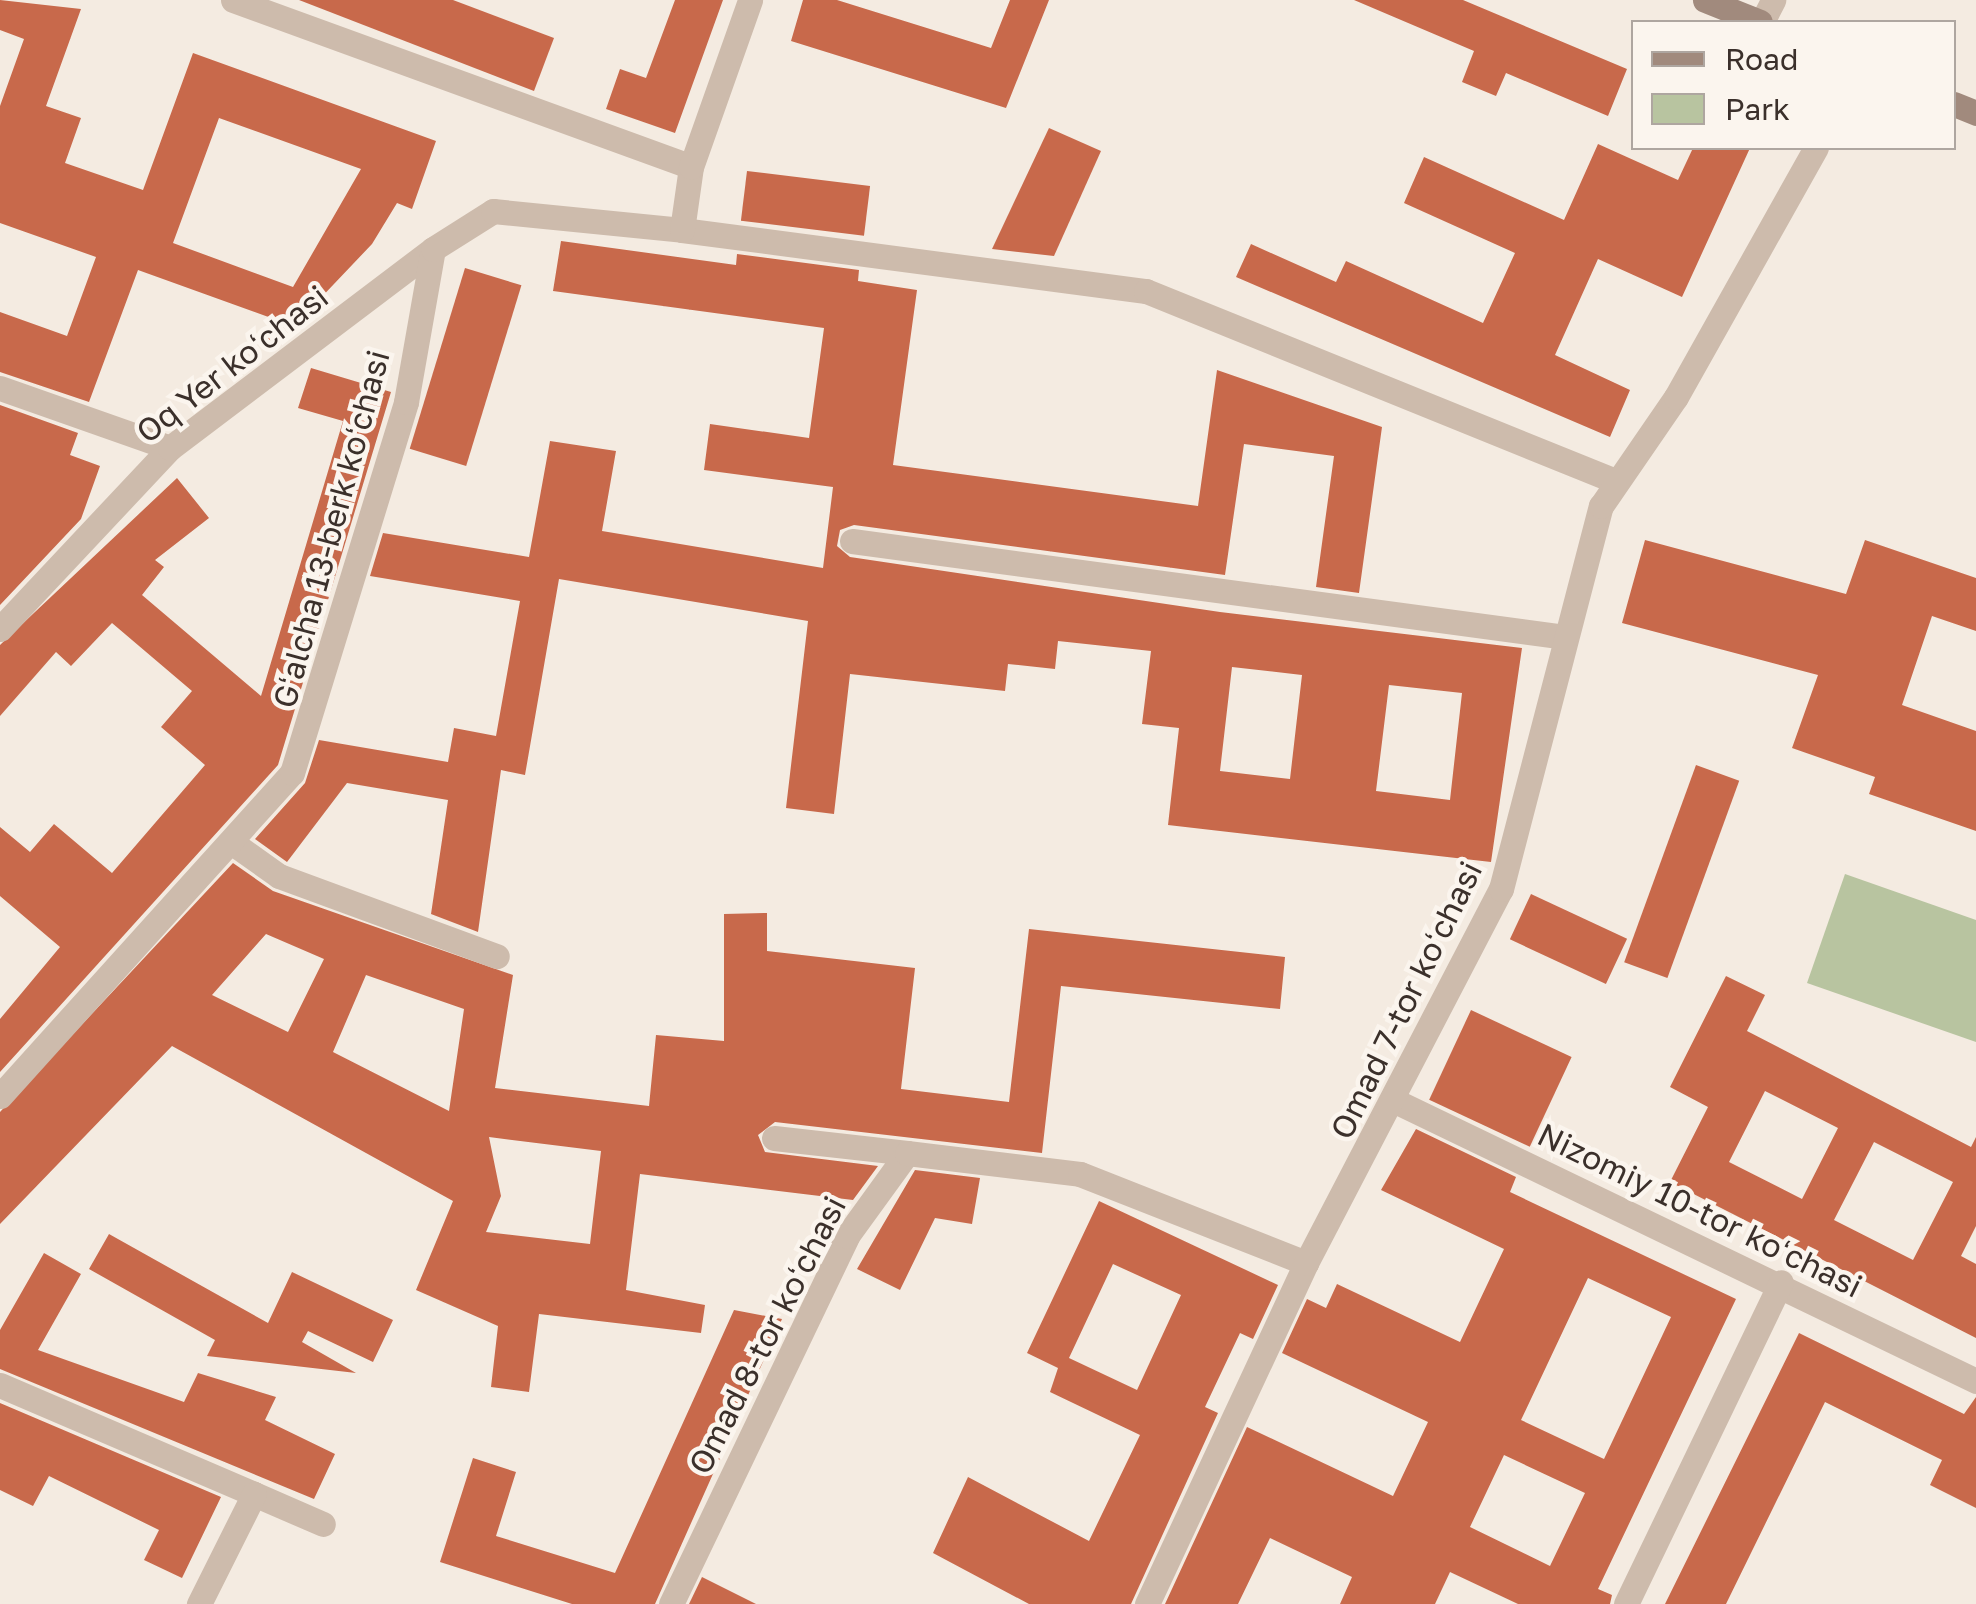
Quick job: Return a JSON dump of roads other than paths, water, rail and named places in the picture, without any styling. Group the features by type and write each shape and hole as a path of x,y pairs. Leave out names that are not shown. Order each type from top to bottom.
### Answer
{"street":[{"path":"233,0 691,167"},
{"path":"682,230 691,167 750,0"},
{"path":"1705,0 1756,20"},
{"name":"Omad 7-tor koʻchasi","path":"1146,1604 1306,1263 1395,1101 1501,889 1565,637 1580,559 1615,481 1676,397 1815,150"},
{"path":"433,249 493,211 682,230 1146,291 1615,481"},
{"name":"Oq Yer koʻchasi","path":"0,629 170,448 433,249"},
{"name":"Gʻalcha 13-berk koʻchasi","path":"0,1096 234,844 292,773 316,714 406,402 433,249"},
{"path":"0,388 170,448"},
{"path":"852,541 1565,637"},
{"path":"234,844 279,876 497,956"},
{"name":"Nizomiy 10-tor koʻchasi","path":"1395,1101 1781,1282 1976,1381"},
{"path":"774,1138 1080,1174 1306,1263"},
{"name":"Omad 8-tor koʻchasi","path":"671,1604 847,1236 907,1153"},
{"path":"1626,1604 1781,1282"},
{"path":"0,1386 324,1524"},
{"path":"199,1604 254,1494"}]}
